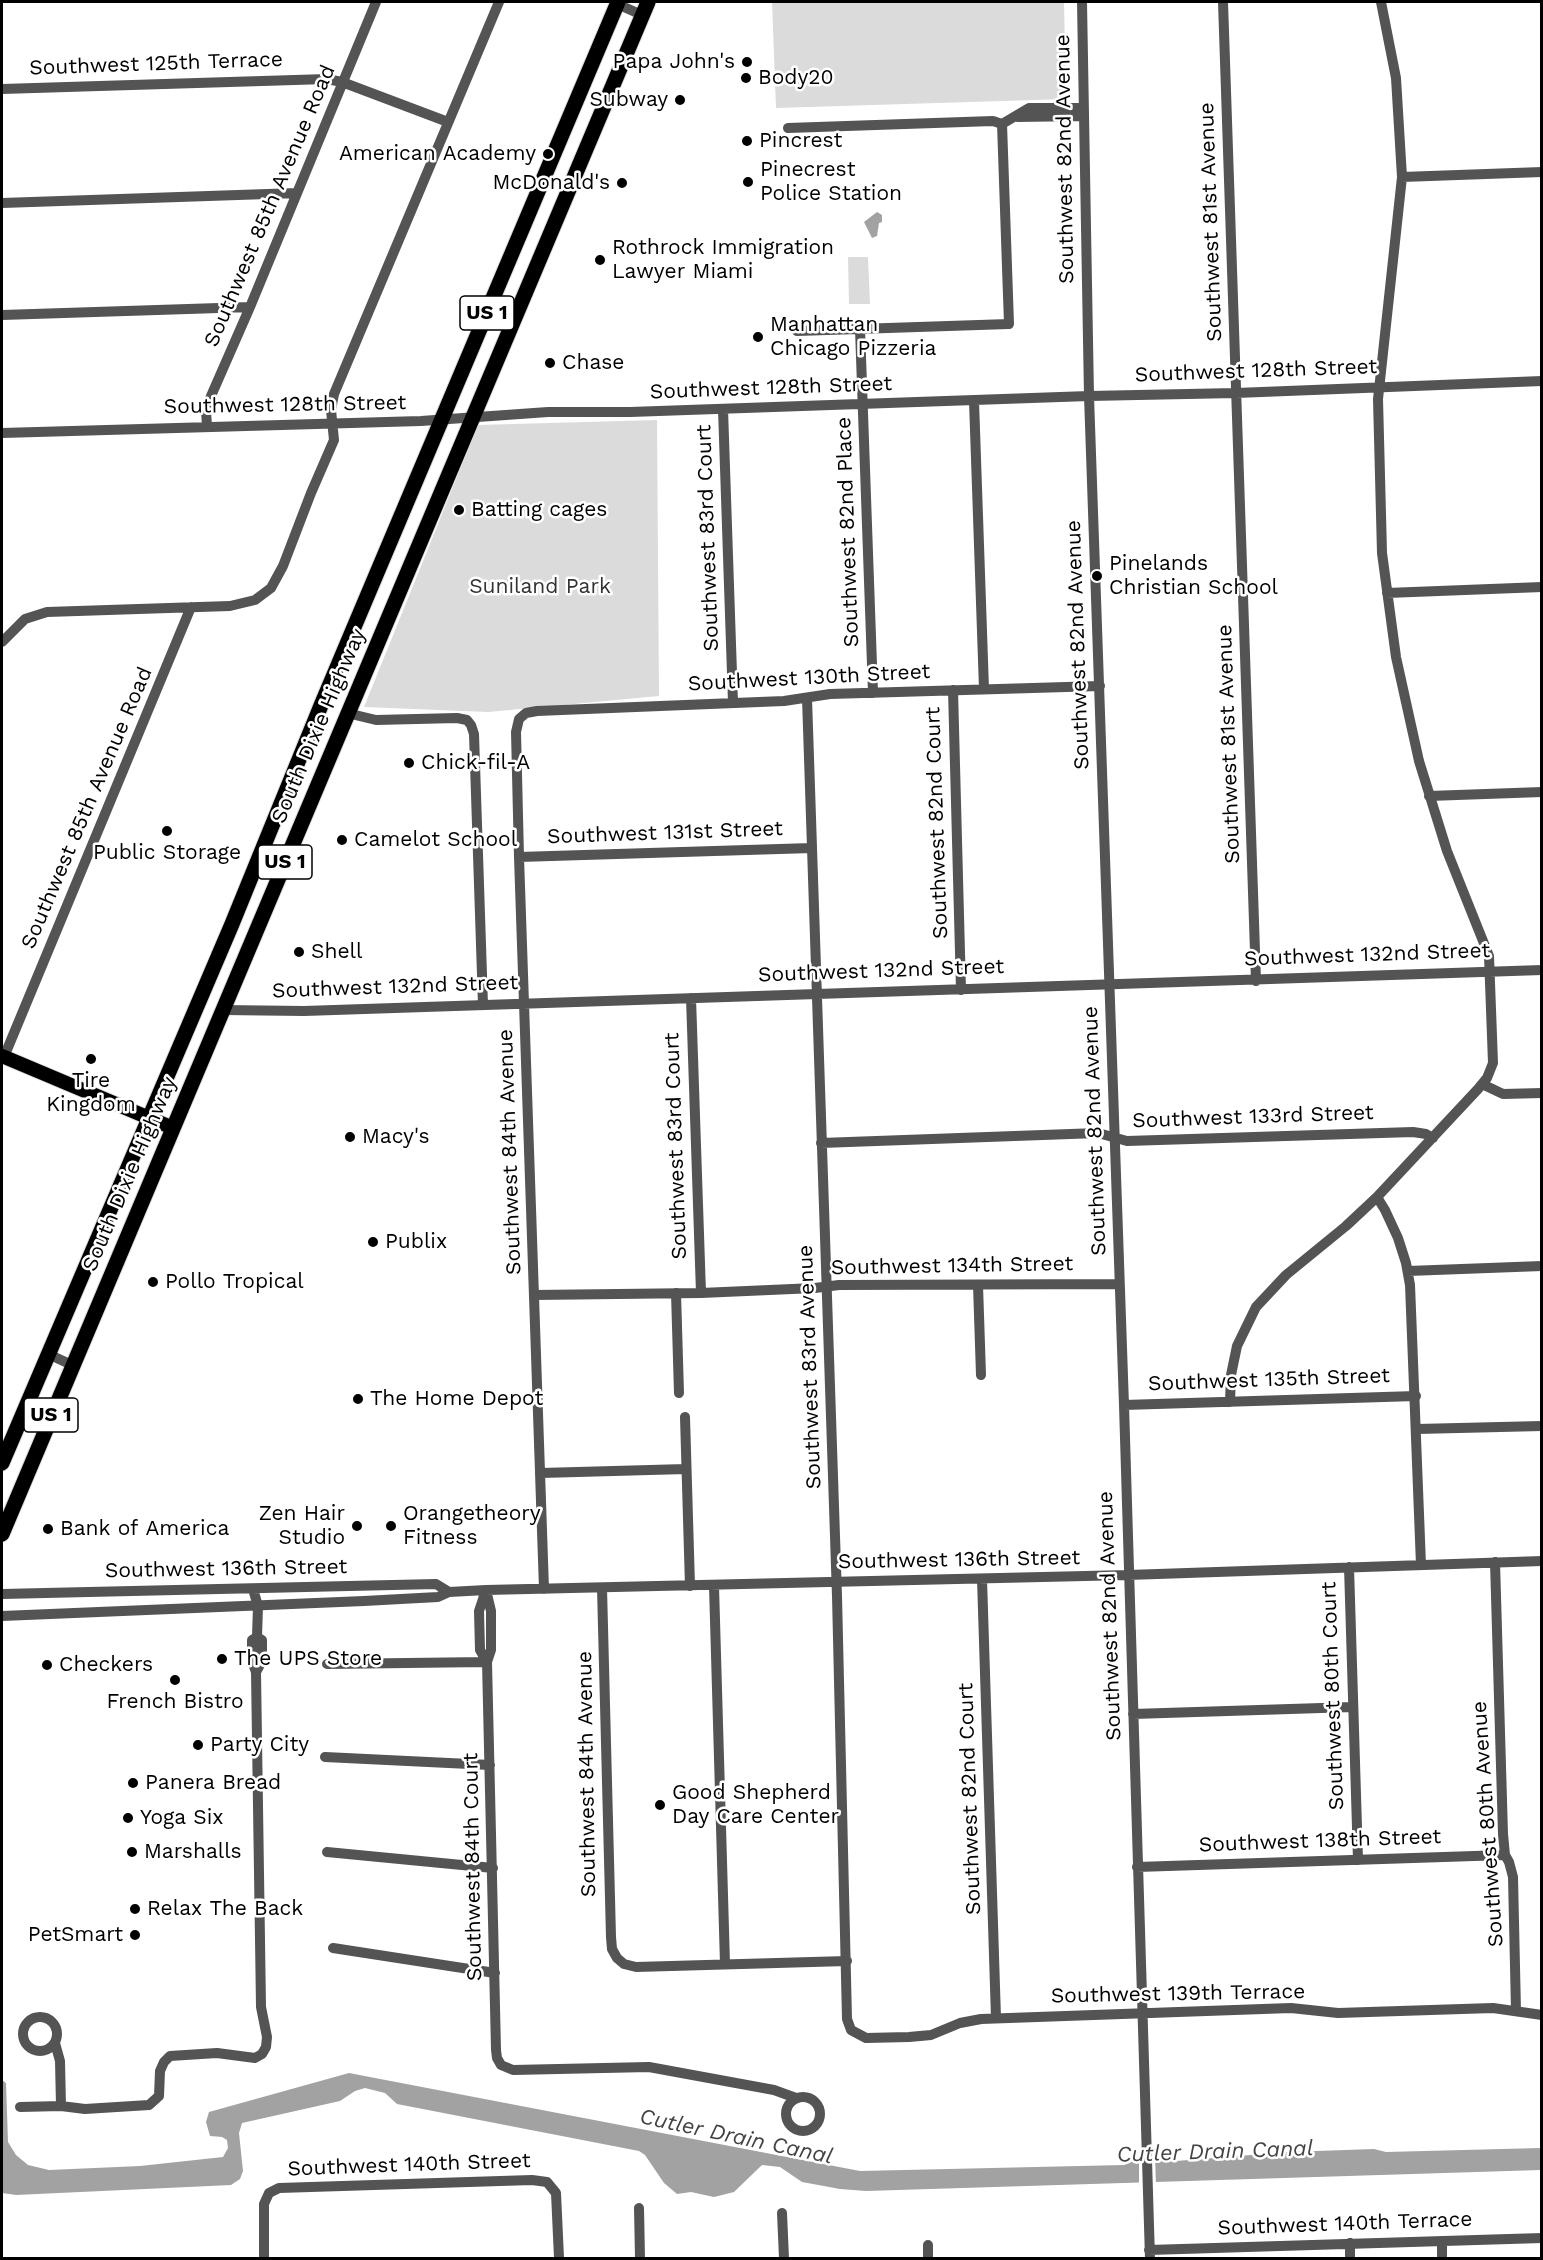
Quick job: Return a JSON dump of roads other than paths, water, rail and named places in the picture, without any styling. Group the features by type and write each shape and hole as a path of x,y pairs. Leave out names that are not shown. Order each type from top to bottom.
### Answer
{"highway":[{"name":"South Dixie Highway","path":"2,1463 618,3"},
{"name":"South Dixie Highway","path":"2,1534 645,8"},
{"path":"532,207 556,218"},
{"path":"322,703 347,713"},
{"path":"199,999 222,1010"}],"main road":[{"path":"3,1057 173,1128"}],"street":[{"name":"Southwest 85th Avenue Road","path":"207,426 206,411 211,396 376,2"},
{"path":"2,642 21,621 47,612 230,606 255,600 271,588 283,566 334,440 332,402 334,394 499,2"},
{"name":"Southwest 82nd Avenue","path":"1082,2 1089,396 1124,1405 1150,2254"},
{"name":"Southwest 81st Avenue","path":"1223,2 1256,981"},
{"path":"1230,1402 1231,1376 1237,1346 1256,1307 1286,1275 1346,1226 1377,1197 1433,1138 1482,1084 1492,1068 1494,1054 1489,956 1466,900 1429,796 1408,715 1387,593 1379,516 1379,387 1402,177 1396,78 1381,2"},
{"path":"618,3 645,8"},
{"name":"Southwest 125th Terrace","path":"2,89 327,79 342,82 448,122"},
{"path":"788,128 993,121 1002,124 1029,108 1084,112"},
{"path":"797,331 1009,324 1002,124"},
{"path":"1402,177 1542,172"},
{"path":"2,202 297,192"},
{"path":"2,315 250,307"},
{"name":"Southwest 82nd Place","path":"860,329 873,693"},
{"name":"Southwest 128th Street","path":"2,433 442,420 548,412 862,405 1542,381"},
{"path":"974,400 984,689"},
{"name":"Southwest 83rd Court","path":"723,409 733,703"},
{"path":"1387,593 1542,587"},
{"name":"Southwest 85th Avenue Road","path":"3,1057 191,607"},
{"name":"Southwest 130th Street","path":"522,715 537,711 733,703 807,698 830,694 1100,686"},
{"name":"Southwest 82nd Court","path":"953,690 961,990"},
{"name":"Southwest 83rd Avenue","path":"807,698 836,1582 847,2019 855,2034"},
{"path":"347,713 376,720 457,718 469,722 474,734 483,1005"},
{"name":"Southwest 84th Avenue","path":"522,715 516,732 519,857 544,1589"},
{"path":"1429,796 1542,792"},
{"name":"Southwest 131st Street","path":"519,857 812,848"},
{"name":"Southwest 132nd Street","path":"222,1010 254,1012 524,1004 1542,970"},
{"name":"Southwest 83rd Court","path":"691,998 701,1293"},
{"path":"1482,1084 1503,1094 1542,1093"},
{"name":"Southwest 133rd Street","path":"821,1143 1098,1133 1127,1141 1413,1132 1426,1134 1433,1138"},
{"path":"1377,1197 1392,1225 1408,1271 1412,1299 1421,1565"},
{"path":"1408,1271 1542,1266"},
{"name":"Southwest 134th Street","path":"534,1295 701,1293 952,1284 1119,1284"},
{"path":"978,1285 981,1375"},
{"path":"676,1293 679,1393"},
{"path":"48,1354 72,1365"},
{"name":"Southwest 135th Street","path":"1124,1405 1416,1395"},
{"path":"685,1417 690,1586"},
{"path":"1417,1429 1542,1426"},
{"path":"541,1473 686,1469"},
{"name":"Southwest 136th Street","path":"2,1616 438,1597 449,1592 486,1590 1128,1575 1542,1561"},
{"name":"Southwest 80th Avenue","path":"1495,1562 1505,1855 1513,1877 1516,2011"},
{"name":"Southwest 80th Court","path":"1349,1567 1358,1860"},
{"name":"Southwest 82nd Court","path":"982,1579 996,2018"},
{"name":"Southwest 136th Street","path":"2,1594 177,1588 253,1589 436,1584 449,1592"},
{"path":"714,1586 725,1964 847,1961"},
{"name":"Southwest 84th Avenue","path":"602,1588 612,1949 624,1964 636,1967 725,1964"},
{"path":"20,2107 61,2106 86,2109 149,2105 159,2096 160,2071 170,2056 217,2053 255,2058 262,2054 266,2047 267,2037 261,2007 256,1672 262,1661 262,1640 257,1636 258,1606 253,1589"},
{"name":"Southwest 84th Court","path":"486,1590 479,1611 480,1650 487,1662 498,2062 504,2068 517,2070 649,2067 774,2090 796,2098"},
{"path":"327,1664 487,1662"},
{"path":"1133,1714 1353,1707"},
{"path":"325,1757 490,1765"},
{"path":"327,1851 493,1868"},
{"name":"Southwest 138th Street","path":"1137,1867 1505,1855"},
{"path":"333,1948 495,1972"},
{"name":"Southwest 139th Terrace","path":"855,2034 872,2038 921,2037 942,2032 971,2020 996,2018 1291,2008 1338,2013 1493,2008 1542,2015"},
{"path":"55,2043 44,2051 33,2050 24,2042 23,2030 29,2020 41,2017 51,2022 57,2032 55,2043 59,2055 61,2106"},
{"path":"44,2051 59,2068"},
{"name":"Southwest 140th Street","path":"264,2259 263,2208 269,2193 282,2188 537,2180 551,2185 556,2193 559,2259"},
{"path":"639,2208 640,2259"},
{"path":"782,2213 784,2259"},
{"name":"Southwest 140th Terrace","path":"1150,2254 1350,2243 1542,2238"},
{"path":"1442,2241 1442,2259"},
{"path":"1350,2243 1350,2259"},
{"path":"928,2245 928,2259"}],"place":[{"name":"Papa John's","path":"747,62"},
{"name":"Body20","path":"746,78"},
{"name":"Subway","path":"680,100"},
{"name":"Pincrest","path":"747,141"},
{"name":"American Academy","path":"548,154"},
{"name":"Pinecrest Police Station","path":"748,182"},
{"name":"McDonald's","path":"622,183"},
{"name":"Rothrock Immigration Lawyer Miami","path":"600,260"},
{"name":"Manhattan Chicago Pizzeria","path":"758,337"},
{"name":"Chase","path":"550,363"},
{"name":"Batting cages","path":"459,510"},
{"name":"Pinelands Christian School","path":"1097,576"},
{"name":"Chick-fil-A","path":"409,763"},
{"name":"Public Storage","path":"167,831"},
{"name":"Camelot School","path":"342,840"},
{"name":"Shell","path":"299,952"},
{"name":"Tire Kingdom","path":"91,1059"},
{"name":"Macy's","path":"350,1137"},
{"name":"Publix","path":"373,1242"},
{"name":"Pollo Tropical","path":"153,1282"},
{"name":"The Home Depot","path":"358,1399"},
{"name":"Zen Hair Studio","path":"357,1526"},
{"name":"Orangetheory Fitness","path":"391,1526"},
{"name":"Bank of America","path":"48,1529"},
{"name":"The UPS Store","path":"222,1659"},
{"name":"Checkers","path":"47,1665"},
{"name":"French Bistro","path":"175,1680"},
{"name":"Party City","path":"198,1745"},
{"name":"Panera Bread","path":"133,1783"},
{"name":"Good Shepherd Day Care Center","path":"660,1805"},
{"name":"Yoga Six","path":"128,1818"},
{"name":"Marshalls","path":"132,1852"},
{"name":"Relax The Back","path":"135,1909"},
{"name":"PetSmart","path":"135,1935"}],"park label":[{"name":"Suniland Park","path":"540,587"}],"water label":[{"name":"Cutler Drain Canal","path":"736,2137"},
{"name":"Cutler Drain Canal","path":"1215,2152"}]}
